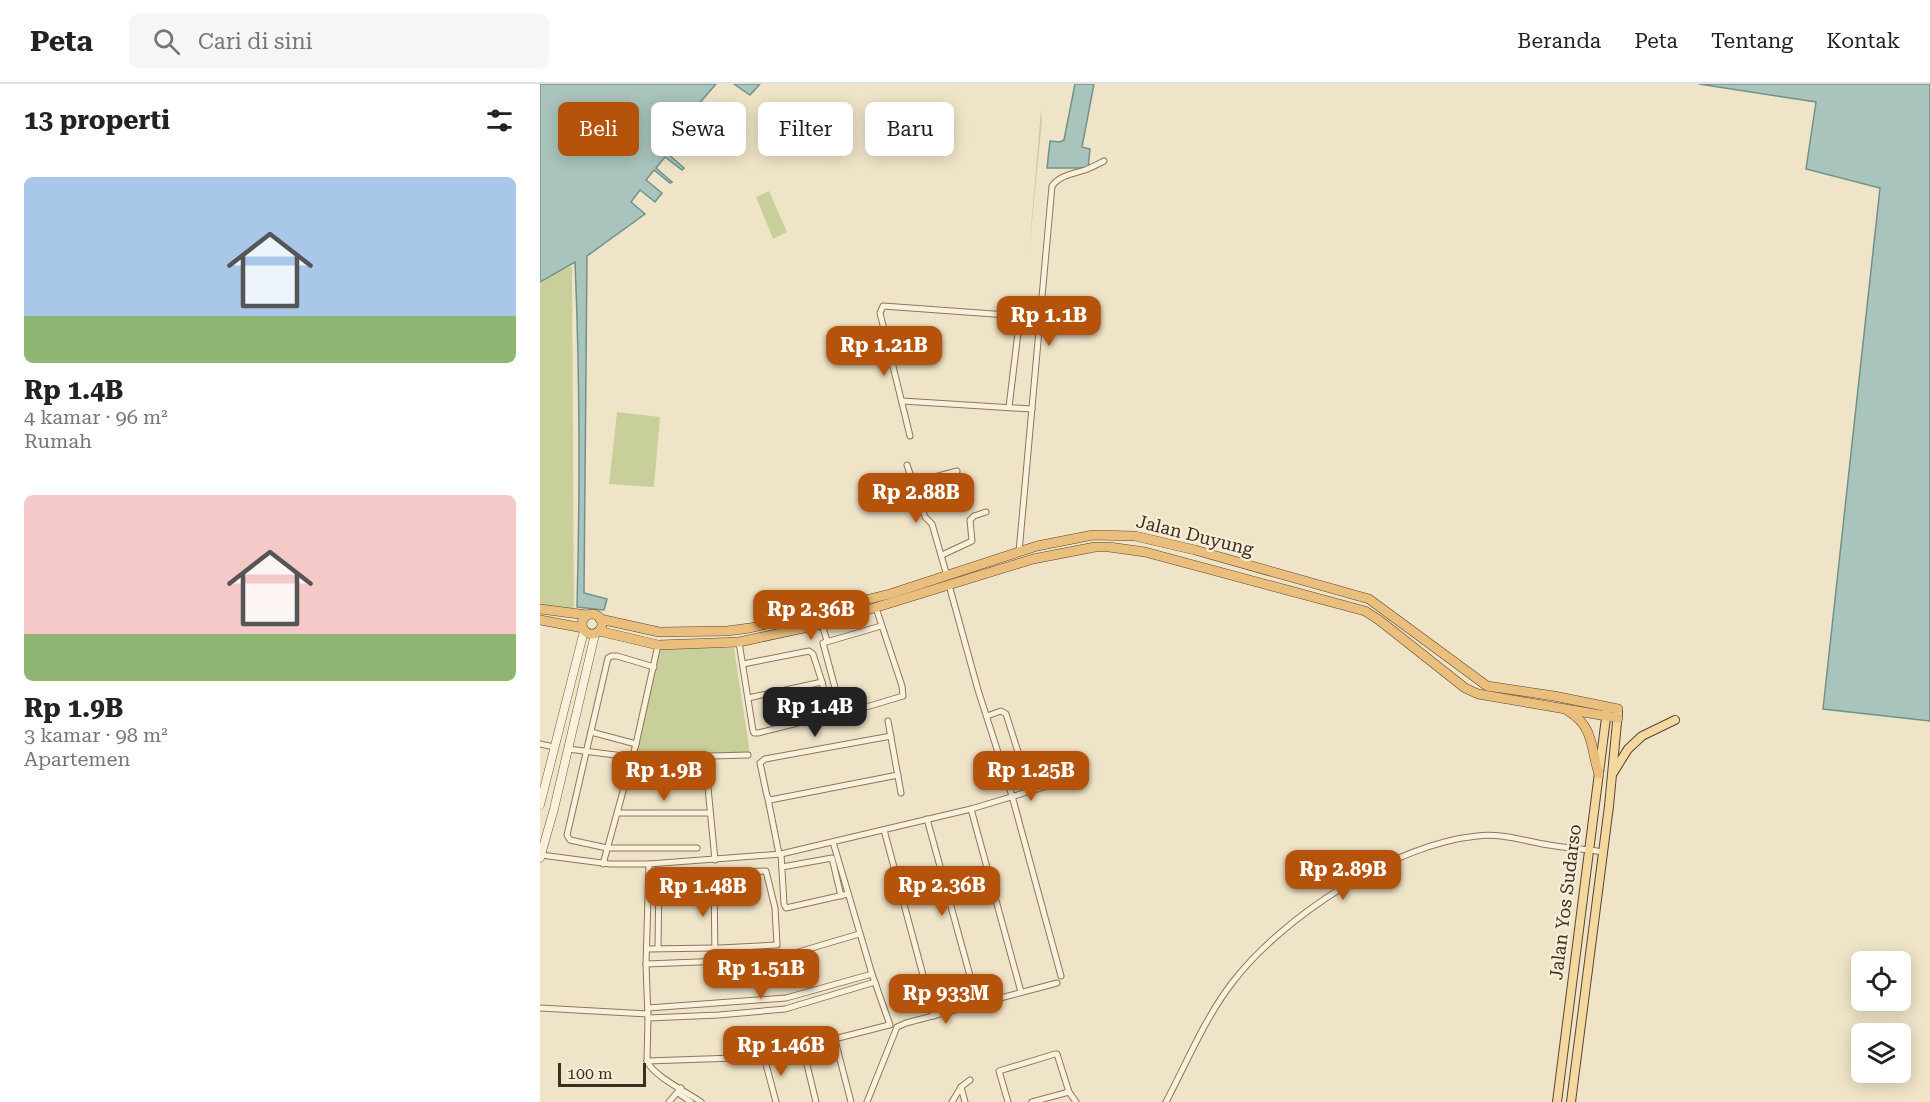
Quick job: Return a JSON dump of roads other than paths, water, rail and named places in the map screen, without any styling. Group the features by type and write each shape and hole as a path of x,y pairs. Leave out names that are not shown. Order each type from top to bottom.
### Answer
{"highway":[{"name":"Jalan Duyung","path":"597,632 658,645 739,642 826,623 876,608 1037,546 1103,534 1135,536 1195,550 1369,599 1487,686 1554,696 1618,713"},
{"name":"Jalan Duyung","path":"600,619 652,631 727,631 750,628 1033,559 1109,547 1145,552 1355,608 1379,620 1425,658 1472,692 1490,698 1566,709 1607,711"},
{"path":"1192,565 1195,550"},
{"path":"540,609 593,614 600,619 602,624 597,632 589,634 583,630 540,620"},
{"path":"826,623 827,610"},
{"path":"583,630 582,622 587,615"},
{"path":"1566,709 1578,717 1587,728 1599,774"}],"main road":[{"path":"540,805 583,630"},
{"path":"541,856 597,632"},
{"path":"572,675 585,678"},
{"name":"Jalan Yos Sudarso","path":"1557,1102 1607,711"},
{"name":"Jalan Yos Sudarso","path":"1571,1102 1618,713"},
{"path":"1612,775 1635,742 1651,731 1675,720"}],"street":[{"path":"1019,552 1053,186 1055,181 1064,176 1086,170 1104,161"},
{"path":"909,436 880,313 883,306 1040,319"},
{"path":"1009,407 1020,316"},
{"path":"902,401 1032,409"},
{"path":"908,465 925,517 932,522 942,555 978,690 1012,795 1061,976"},
{"path":"913,483 957,471"},
{"path":"942,555 971,542 973,539 970,520 986,512"},
{"path":"876,608 902,686 903,696 843,714 822,644 881,627"},
{"path":"826,623 827,641"},
{"path":"739,642 753,732 758,733 829,717 830,712 822,682 813,654 809,651 744,664"},
{"path":"603,864 636,744 658,645"},
{"path":"654,667 610,656 567,837 570,840 607,848 697,848"},
{"path":"748,698 822,682"},
{"path":"987,716 1004,711 1030,790"},
{"path":"888,721 902,793"},
{"path":"591,732 636,744"},
{"path":"845,895 786,908 780,854 761,761 891,736"},
{"path":"540,744 554,747"},
{"path":"568,749 632,758 705,758 748,755"},
{"path":"705,758 715,860"},
{"path":"768,799 898,775"},
{"path":"541,856 603,864 649,864 780,854 971,809 1044,787"},
{"path":"971,809 1021,992"},
{"path":"618,813 710,813"},
{"path":"927,819 978,1005"},
{"path":"884,830 934,1016"},
{"path":"1166,1102 1215,1007 1247,964 1296,919 1359,878 1414,852 1475,836 1505,836 1603,852"},
{"path":"833,842 845,895"},
{"path":"782,867 832,858 860,934 889,1025"},
{"path":"649,864 646,964 647,1061 648,1065 658,1074 701,1102"},
{"path":"647,949 777,945 775,908 766,871 659,876 658,948"},
{"path":"714,874 715,962"},
{"path":"647,927 658,929"},
{"path":"646,964 749,960 780,956 860,934"},
{"path":"648,1013 786,998 872,974"},
{"path":"540,1008 719,1016 785,1009 875,982"},
{"path":"647,1061 764,1057 889,1025 897,1027 1057,983"},
{"path":"867,1102 897,1027"},
{"path":"835,1040 851,1102"},
{"path":"803,1048 816,1102"},
{"path":"1008,1102 999,1071 1053,1054 1058,1054 1069,1092 1076,1102"},
{"path":"764,1057 776,1102"},
{"path":"952,1102 961,1088 970,1080"},
{"path":"961,1088 964,1102"},
{"path":"669,1102 680,1090"},
{"path":"680,1090 691,1102"},
{"path":"1032,1102 1069,1092"}],"water":[{"path":"540,84 716,84 700,102 651,102 651,156 670,156 684,168 682,170 665,157 656,168 672,182 670,183 654,170 646,180 662,193 655,202 640,190 631,202 645,214 587,256 584,593 607,599 604,610 577,607 579,434 575,262 540,282"},
{"path":"734,84 760,84 750,95"},
{"path":"1075,84 1094,84 1082,147 1090,149 1088,168 1047,168 1050,141 1064,140"},
{"path":"1699,84 1930,84 1930,721 1823,709 1880,188 1806,169 1816,102"}]}
